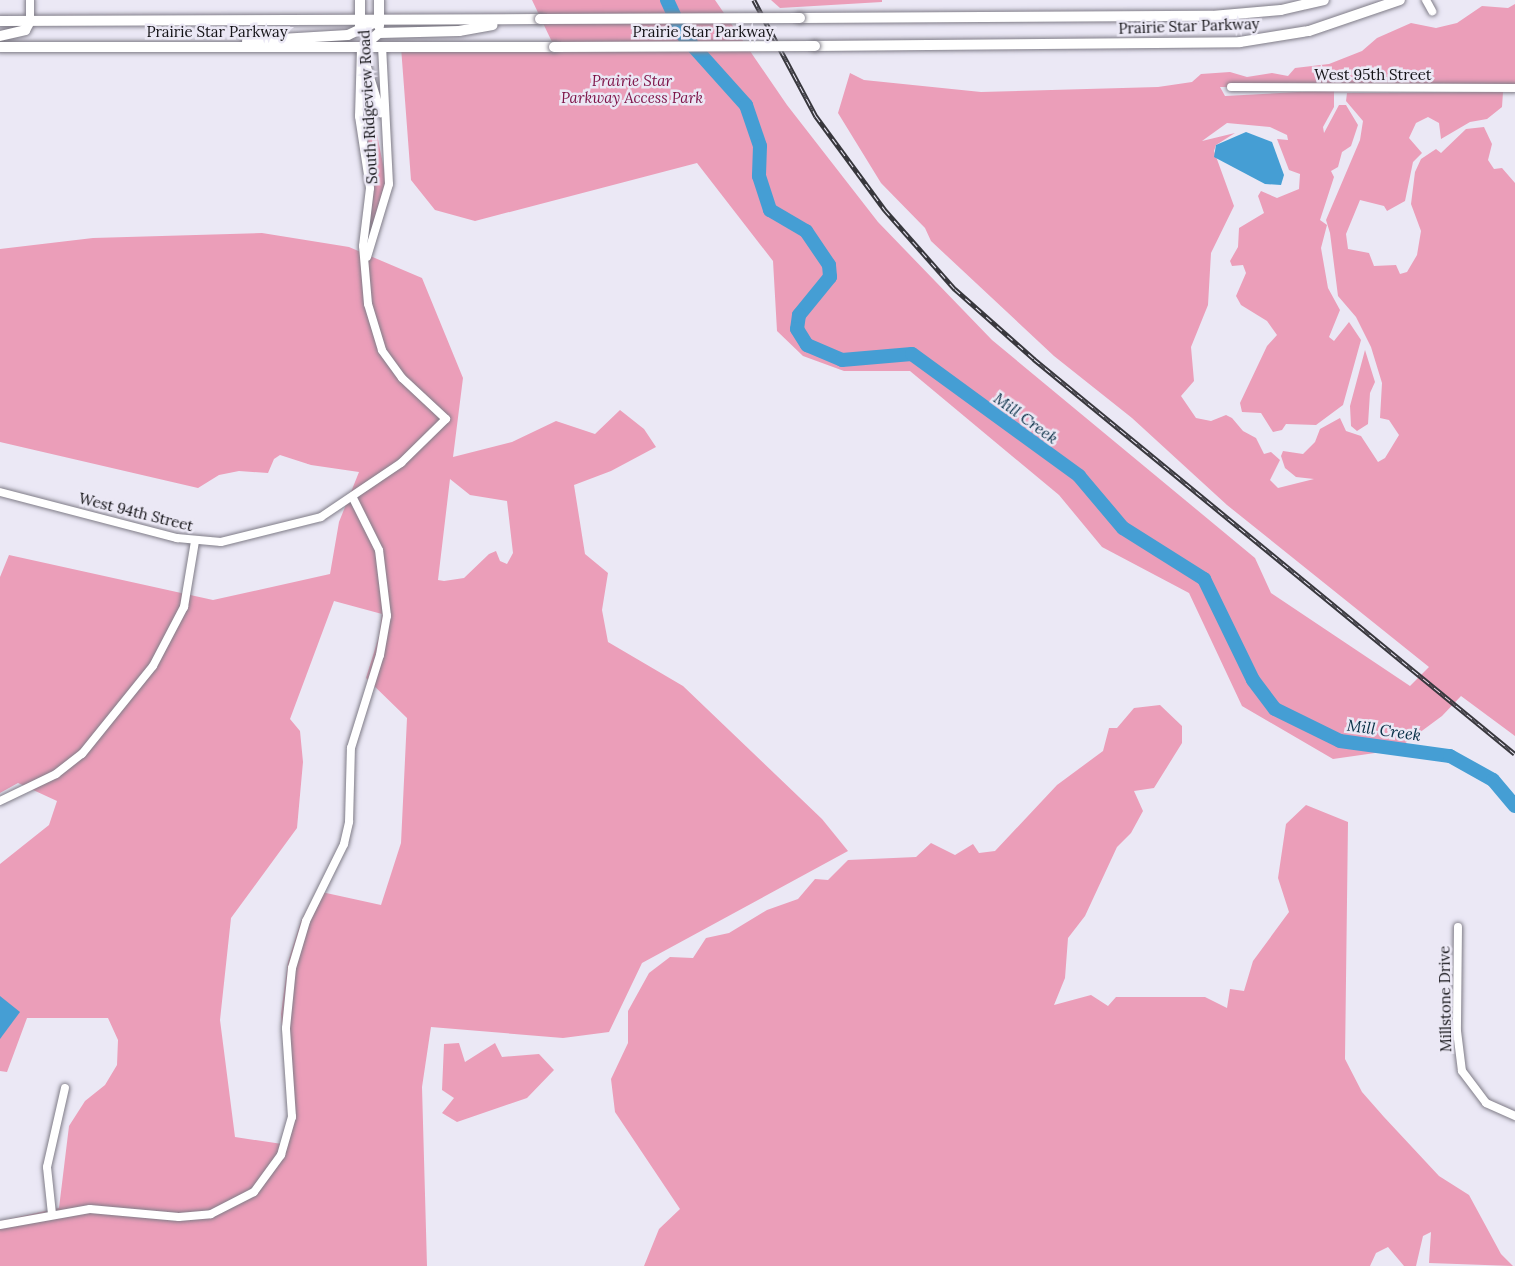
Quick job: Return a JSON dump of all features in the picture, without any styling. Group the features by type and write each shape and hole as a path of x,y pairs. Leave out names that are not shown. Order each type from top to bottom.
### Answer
{"main road":[{"name":"South Ridgeview Road","path":"360,0 358,29 361,48"},
{"name":"South Ridgeview Road","path":"379,0 379,33 382,47"},
{"name":"Prairie Star Parkway","path":"0,21 335,21 358,29 379,20 1234,16 1324,0"},
{"name":"Prairie Star Parkway","path":"0,47 361,48 1240,42 1309,31 1400,0"},
{"path":"361,48 379,33 459,31 512,20"},
{"path":"0,36 25,30 30,21"},
{"path":"232,46 274,37 358,29"}],"street":[{"path":"30,0 30,21"},
{"path":"1426,0 1432,11"},
{"name":"South Ridgeview Road","path":"365,266 389,184 384,124 382,47"},
{"path":"361,48 384,124"},
{"name":"South Ridgeview Road","path":"361,48 359,116 370,188 365,266"},
{"name":"West 95th Street","path":"1232,87 1515,88"},
{"name":"West 94th Street","path":"0,492 195,541 220,542 321,518 401,463 446,419 402,378 382,350 368,304 365,266"},
{"path":"0,1225 90,1209 179,1217 211,1214 254,1192 274,1168 286,1144 292,1104 286,1028 292,968 306,921 344,844 349,822 351,748 380,655 387,616 379,550 353,498"},
{"path":"0,801 56,774 82,754 160,657 184,607 195,541"},
{"name":"Millstone Drive","path":"1458,927 1457,1031 1462,1071 1481,1098 1515,1116"},
{"path":"52,1214 47,1167 65,1088"}],"green space":[{"name":"Prairie Star Parkway Access Park","path":"532,0 715,0 787,105 878,222 992,340 1255,558 1271,593 1410,686 1429,667 1227,505 1132,418 1054,356 931,241 925,228 881,183 838,113 850,73 864,80 981,92 1158,87 1192,82 1201,74 1230,72 1247,77 1272,73 1288,76 1295,68 1329,64 1362,51 1377,38 1411,23 1436,28 1457,23 1482,6 1508,8 1515,4 1515,84 1220,87 1225,96 1334,90 1334,107 1323,127 1324,133 1339,105 1346,105 1358,125 1351,146 1342,152 1338,167 1331,171 1334,177 1320,220 1327,225 1321,248 1328,288 1340,310 1329,337 1334,341 1349,322 1361,340 1343,405 1316,425 1286,424 1282,430 1273,432 1261,413 1242,412 1240,403 1267,346 1277,335 1267,321 1241,305 1236,296 1246,273 1243,265 1232,266 1230,261 1238,247 1239,228 1264,213 1258,196 1261,191 1277,198 1299,189 1300,174 1289,170 1277,139 1288,140 1287,135 1270,127 1227,123 1202,141 1235,133 1216,145 1214,151 1234,206 1211,253 1208,305 1191,347 1194,381 1181,396 1196,418 1211,421 1226,415 1232,418 1243,431 1256,438 1264,454 1271,452 1280,460 1270,480 1278,488 1314,479 1296,477 1285,468 1281,456 1283,451 1303,454 1315,442 1320,429 1340,418 1346,431 1361,436 1378,462 1385,458 1399,435 1389,420 1380,418 1382,383 1371,347 1356,317 1338,296 1330,233 1326,220 1360,140 1363,121 1346,101 1347,93 1503,92 1502,107 1487,119 1470,122 1441,139 1439,123 1428,117 1416,123 1409,138 1422,153 1413,162 1405,201 1387,211 1384,206 1360,200 1346,234 1348,249 1369,253 1374,266 1396,265 1400,274 1407,272 1417,255 1421,231 1411,204 1415,172 1421,159 1436,149 1441,153 1466,129 1484,127 1492,144 1488,160 1494,169 1502,168 1515,183 1515,736 1461,696 1442,716 1396,750 1333,759 1242,706 1189,593 1102,547 1059,495 910,371 844,371 803,356 777,331 773,261 697,163 475,221 435,210 411,180 401,47 552,42"},
{"path":"771,0 882,0 882,2 780,8"},
{"path":"365,74 386,179 369,242 373,183 365,118"},
{"path":"262,233 349,247 422,278 463,378 453,457 512,442 556,421 595,434 620,410 644,429 656,447 611,471 574,485 585,554 608,573 602,610 608,642 683,686 822,819 848,851 642,963 609,1032 563,1038 431,1027 422,1087 427,1266 0,1266 0,1221 59,1208 69,1126 85,1101 105,1085 117,1065 118,1040 108,1018 27,1018 7,1072 0,1071 0,864 49,825 57,801 18,783 0,793 0,577 9,555 213,600 330,574 339,522 359,472 311,465 280,455 274,459 268,473 239,471 219,475 198,488 0,442 0,249 93,238","holes":["450,479 470,495 507,501 513,553 507,564 500,561 496,551 489,554 464,578 438,580","334,601 382,614 379,636 366,678 407,718 401,843 381,905 317,891 301,921 288,962 281,1014 289,1114 282,1144 235,1137 220,1020 231,918 297,828 303,762 300,731 290,719"]},
{"path":"1365,350 1375,382 1370,393 1368,424 1357,431 1351,426 1350,406"},
{"path":"1160,705 1182,726 1182,743 1154,788 1134,791 1143,811 1131,833 1117,847 1085,916 1068,938 1065,978 1054,1005 1091,995 1108,1006 1116,997 1205,997 1227,1008 1230,989 1244,991 1253,961 1289,912 1278,878 1286,824 1306,805 1348,822 1345,1059 1362,1092 1384,1117 1439,1176 1469,1195 1501,1254 1513,1266 1429,1263 1431,1232 1423,1236 1416,1266 1404,1266 1388,1247 1376,1253 1370,1266 644,1266 659,1229 680,1209 615,1112 611,1079 628,1043 628,1011 649,973 670,957 693,958 706,938 729,933 767,910 798,899 815,879 828,880 848,860 916,857 931,843 955,855 973,844 979,853 995,851 1057,785 1103,751 1109,728 1117,728 1134,708"},
{"path":"459,1043 465,1062 495,1043 502,1057 539,1054 554,1070 527,1098 457,1122 442,1113 454,1098 442,1090 444,1044"}],"water":[{"path":"1246,132 1272,142 1284,175 1281,185 1265,184 1214,157 1216,145"},
{"path":"0,996 20,1012 0,1039"}],"waterway":[{"name":"Mill Creek","path":"667,0 684,36 746,105 760,146 759,176 770,210 806,231 829,265 830,277 799,315 797,329 807,345 842,360 912,354 1079,476 1123,528 1204,579 1253,680 1275,709 1340,741 1450,756 1493,780 1515,806"}],"railway":[{"path":"754,0 816,116 885,210 955,289 1034,359 1515,754"}]}
